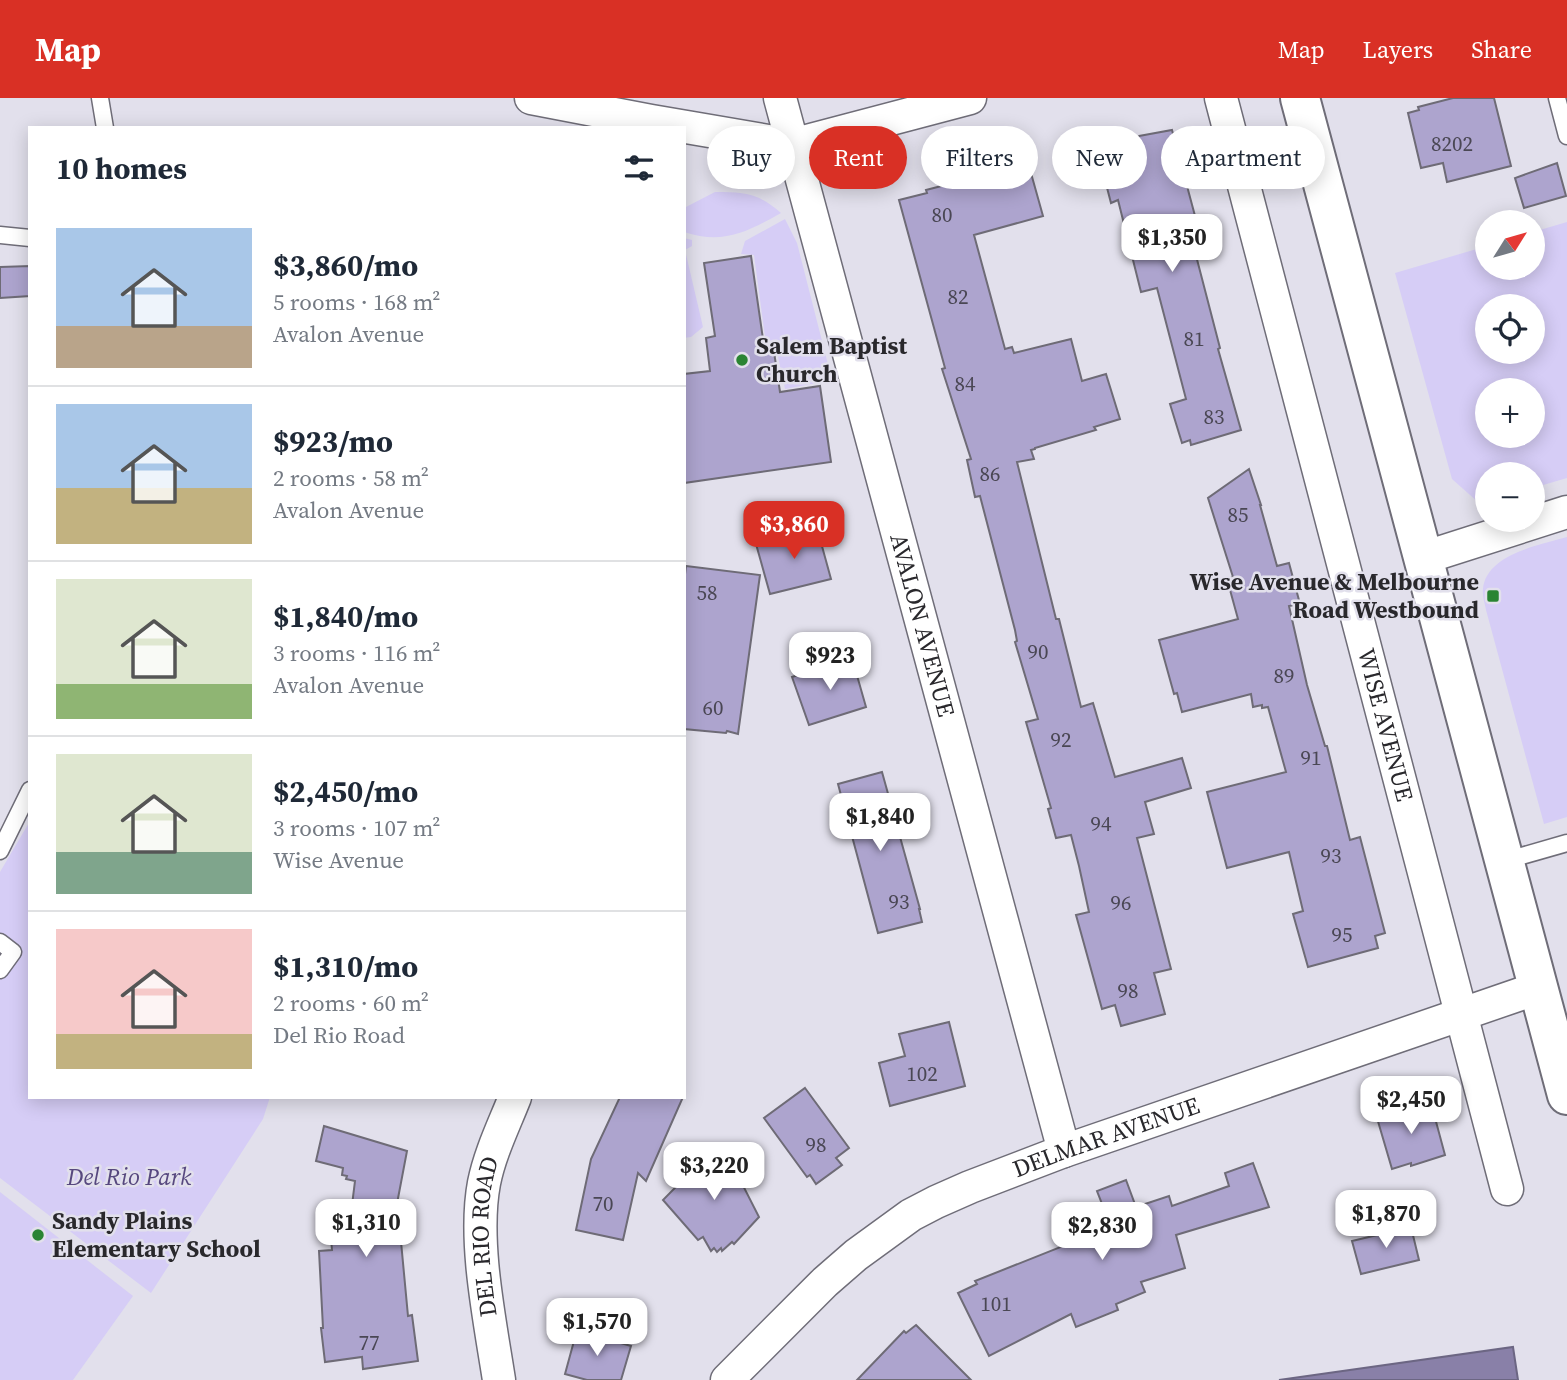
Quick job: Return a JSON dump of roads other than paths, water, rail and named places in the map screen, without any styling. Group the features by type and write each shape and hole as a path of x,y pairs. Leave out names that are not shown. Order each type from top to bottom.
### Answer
{"main road":[{"path":"1300,98 1538,988 1558,1028 1567,1095"}],"street":[{"path":"531,98 650,124"},
{"name":"AVALON AVENUE","path":"780,98 787,126"},
{"path":"795,144 970,98"},
{"name":"WISE AVENUE","path":"1221,98 1507,1189"},
{"path":"686,129 707,132"},
{"name":"AVALON AVENUE","path":"795,156 1064,1151"},
{"path":"1423,558 1567,512"},
{"name":"DELMAR AVENUE","path":"727,1380 825,1282 856,1255 911,1215 947,1197 1064,1151 1538,988"},
{"name":"DEL RIO ROAD","path":"499,1380 486,1290 482,1218 484,1184 492,1155 514,1099"}],"lane":[{"path":"100,98 105,126"},
{"path":"1557,98 1567,136"},
{"path":"0,235 28,238"},
{"path":"0,851 28,794"},
{"path":"1504,861 1567,843"},
{"path":"0,942 13,952 0,970"}],"place":[{"name":"Salem Baptist Church","path":"742,360"},
{"name":"Wise Avenue & Melbourne Road Westbound","path":"1493,596"},
{"name":"Sandy Plains Elementary School","path":"38,1235"}],"park label":[{"name":"Del Rio Park","path":"129,1177"}]}
